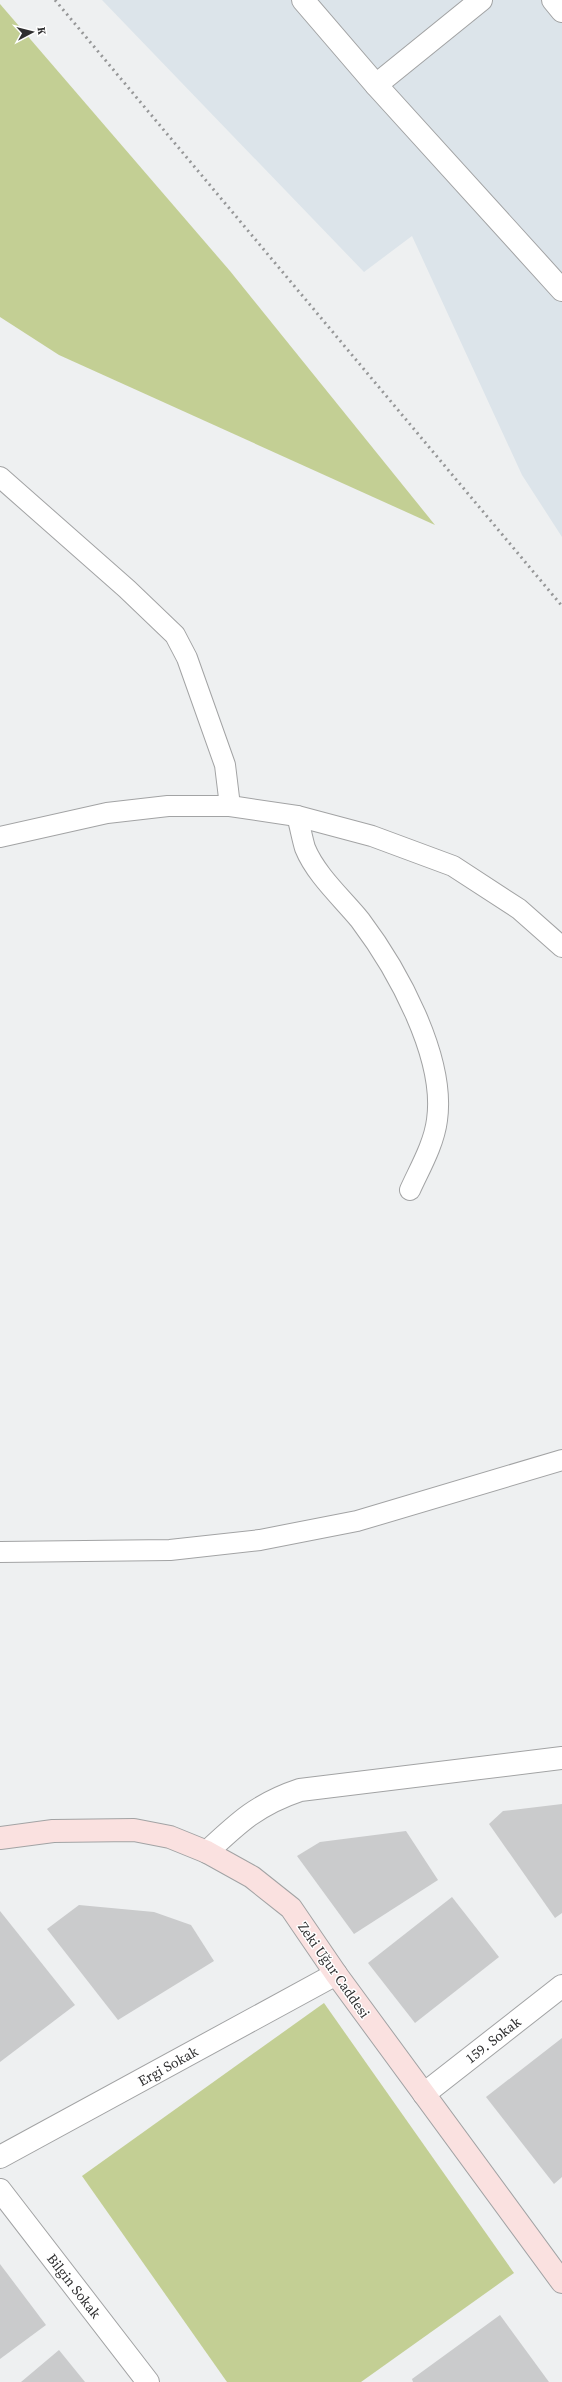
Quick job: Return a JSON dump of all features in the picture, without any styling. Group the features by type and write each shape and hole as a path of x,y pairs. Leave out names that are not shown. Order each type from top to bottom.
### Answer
{"main road":[{"name":"Zeki Uğur Caddesi","path":"0,1838 53,1831 134,1830 170,1837 207,1852 252,1878 290,1908 336,1974 562,2282"}],"street":[{"path":"303,0 376,85 562,290"},
{"path":"376,85 482,0"},
{"path":"553,0 562,11"},
{"path":"207,1852 244,1819 264,1804 300,1790 562,1758"},
{"name":"Ergi Sokak","path":"0,2157 336,1974"},
{"name":"159. Sokak","path":"424,2094 562,1986"},
{"name":"Bilgin Sokak","path":"0,2190 148,2382"}],"lane":[{"path":"0,477 127,589 175,635 187,658 225,765 230,806"},
{"path":"0,837 107,813 168,806 230,806 297,816 372,836 454,866 519,909 562,946"},
{"path":"297,816 306,849 320,872 385,955 414,1010 431,1057 438,1096 437,1121 427,1153 410,1190"},
{"path":"0,1552 170,1550 260,1540 358,1521 562,1460"}],"shaded area":[{"path":"102,0 562,0 562,537 522,475 412,236 364,272"}],"green space":[{"path":"0,4 230,271 435,525 59,355 0,317"},
{"path":"324,2003 514,2273 361,2382 227,2382 82,2176"}],"building":[{"path":"562,1804 562,1913 555,1918 489,1824 503,1811"},
{"path":"406,1831 438,1880 354,1934 297,1856 320,1842"},
{"path":"452,1897 499,1957 415,2023 368,1963"},
{"path":"79,1905 154,1912 191,1925 214,1961 118,2020 47,1929"},
{"path":"0,1911 75,2005 0,2062"},
{"path":"562,2038 562,2177 554,2184 486,2097"},
{"path":"0,2264 46,2325 0,2359"},
{"path":"500,2315 549,2382 413,2382 412,2379"},
{"path":"59,2350 85,2382 21,2382"}],"railway":[{"path":"55,0 562,606"}]}
